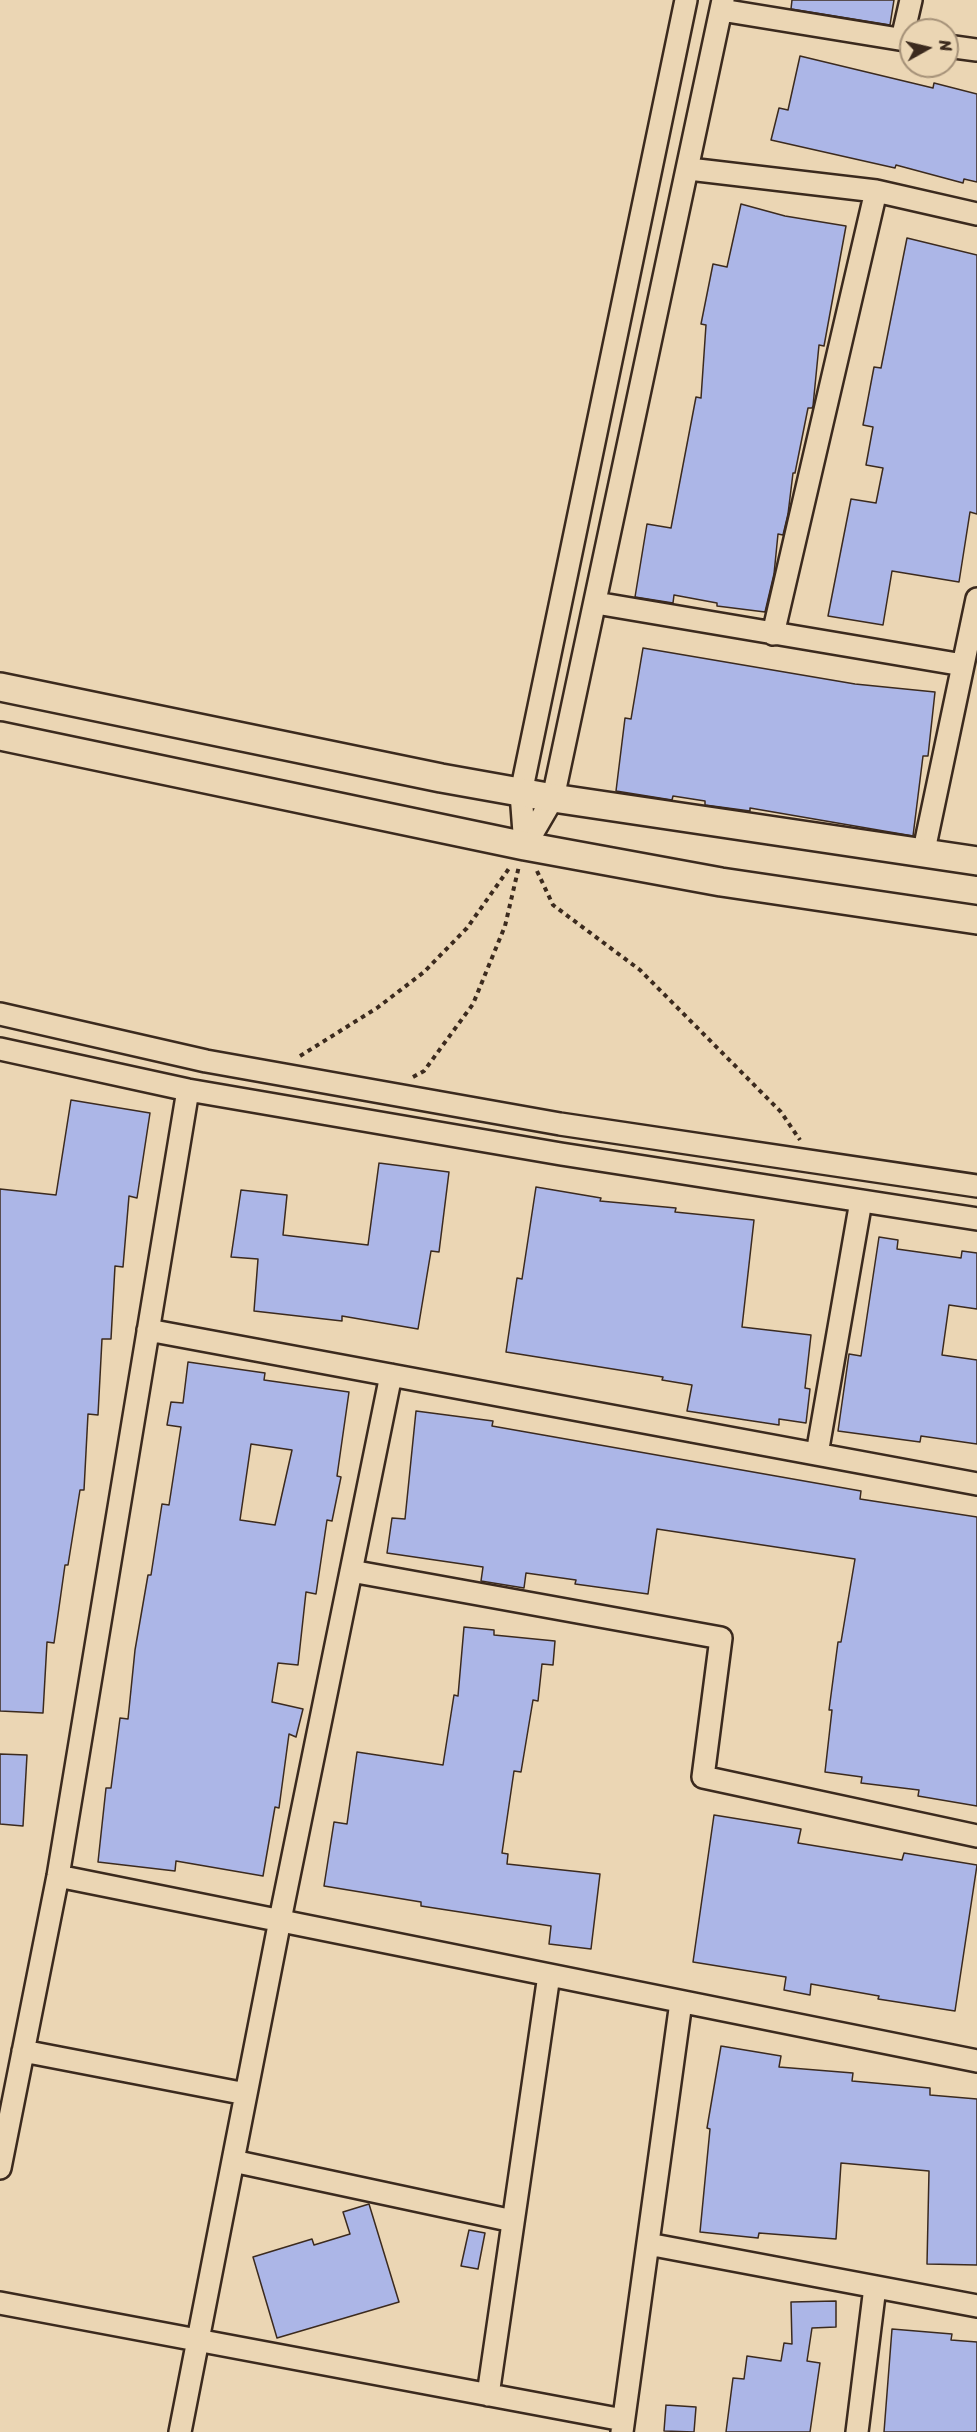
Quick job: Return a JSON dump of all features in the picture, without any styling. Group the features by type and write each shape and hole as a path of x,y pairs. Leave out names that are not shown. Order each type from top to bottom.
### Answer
{"main road":[{"path":"0,687 553,798 923,855 977,861"},
{"path":"0,736 525,846 721,882 977,920"}],"street":[{"path":"525,846 521,792 686,0"},
{"path":"909,18 911,0"},
{"path":"525,846 553,798 689,169 722,5 899,39"},
{"path":"959,48 977,50"},
{"path":"689,169 876,191 977,214"},
{"path":"773,634 876,191"},
{"path":"923,855 977,599"},
{"path":"596,603 963,665"},
{"path":"0,1014 206,1061 560,1124 977,1186"},
{"path":"0,1049 188,1090 561,1154 977,1219"},
{"path":"0,2168 58,1876 188,1090"},
{"path":"817,1454 861,1201"},
{"path":"148,1330 977,1484"},
{"path":"180,2432 280,1920 391,1375"},
{"path":"351,1571 722,1638 704,1777 977,1836"},
{"path":"58,1876 977,2061"},
{"path":"488,2395 549,1975"},
{"path":"0,2303 488,2395 623,2426 681,2002"},
{"path":"23,2050 246,2094"},
{"path":"233,2161 513,2221"},
{"path":"648,2244 977,2306"},
{"path":"857,2432 875,2287"}],"path":[{"path":"298,1057 308,1053 378,1008 424,972 467,928 525,846"},
{"path":"385,1093 424,1071 473,1004 505,926 525,846"},
{"path":"525,846 553,905 640,970 781,1112 816,1162"}],"building":[{"path":"792,0 894,0 890,25 791,9"},
{"path":"800,56 933,88 934,83 977,94 977,182 964,179 963,183 896,165 895,168 771,140 779,108 788,110"},
{"path":"741,204 785,216 846,226 824,346 819,345 813,406 808,408 795,473 793,473 783,535 778,534 774,574 765,612 717,606 717,603 674,595 673,603 635,597 647,524 671,528 696,397 701,398 706,325 701,324 713,264 727,267"},
{"path":"907,238 977,255 977,514 970,512 959,582 892,571 883,625 828,616 851,499 876,503 883,468 866,465 873,427 863,425 874,367 881,368"},
{"path":"643,648 855,684 935,692 928,756 923,756 913,836 750,808 750,811 705,805 705,801 673,796 672,800 616,791 625,718 631,719"},
{"path":"71,1100 150,1113 137,1198 129,1196 123,1267 115,1266 111,1339 102,1339 98,1415 88,1414 84,1490 80,1490 68,1565 65,1565 54,1643 47,1642 43,1713 0,1711 0,1189 56,1195"},
{"path":"379,1163 449,1172 439,1252 431,1251 418,1329 342,1316 342,1321 254,1311 258,1259 231,1257 241,1190 287,1195 283,1235 368,1245"},
{"path":"536,1187 601,1198 600,1201 676,1208 675,1212 754,1220 742,1327 811,1335 805,1388 810,1389 806,1423 779,1419 779,1425 687,1411 692,1385 662,1380 663,1377 506,1352 517,1278 522,1279"},
{"path":"879,1237 898,1240 897,1249 961,1258 962,1251 977,1253 977,1309 949,1305 942,1355 977,1360 977,1444 921,1436 920,1442 838,1431 849,1354 861,1356"},
{"path":"188,1362 265,1373 264,1380 349,1392 337,1476 341,1477 332,1521 327,1520 316,1594 306,1592 298,1665 278,1663 272,1702 303,1709 296,1737 289,1734 279,1808 275,1807 263,1876 176,1861 175,1871 98,1862 106,1788 111,1788 120,1718 128,1719 135,1650 148,1575 151,1575 162,1504 169,1505 181,1427 167,1425 171,1402 183,1403","holes":["251,1444 292,1450 275,1525 240,1520"]},
{"path":"416,1411 493,1421 492,1426 861,1491 860,1499 977,1517 977,1806 918,1796 919,1790 861,1783 862,1777 825,1772 832,1710 829,1710 838,1642 841,1642 855,1559 657,1529 648,1594 575,1584 576,1580 526,1573 524,1588 481,1581 483,1567 387,1553 392,1518 405,1519"},
{"path":"464,1627 494,1630 494,1635 555,1641 553,1665 542,1664 538,1701 533,1700 521,1772 514,1771 502,1853 508,1854 507,1864 600,1874 591,1949 549,1944 551,1926 421,1906 421,1902 324,1886 334,1822 347,1824 357,1752 443,1765 454,1695 458,1696"},
{"path":"0,1754 27,1755 23,1826 0,1824"},
{"path":"714,1815 801,1829 798,1843 902,1860 904,1853 977,1865 955,2011 878,1999 879,1996 811,1984 810,1995 784,1990 786,1977 693,1962"},
{"path":"721,2046 781,2056 779,2067 853,2073 852,2081 930,2088 930,2095 977,2099 977,2265 927,2264 929,2171 841,2163 836,2239 759,2233 758,2238 700,2232 710,2129 707,2128"},
{"path":"369,2204 399,2302 277,2338 253,2257 312,2239 314,2245 350,2234 343,2212"},
{"path":"469,2230 485,2233 478,2269 461,2266"},
{"path":"836,2301 836,2327 812,2328 807,2361 820,2363 810,2432 726,2432 733,2378 744,2379 747,2356 781,2361 784,2343 792,2344 791,2302"},
{"path":"892,2329 952,2334 951,2340 977,2342 977,2432 884,2432"},
{"path":"666,2405 696,2407 694,2432 664,2431"}]}
